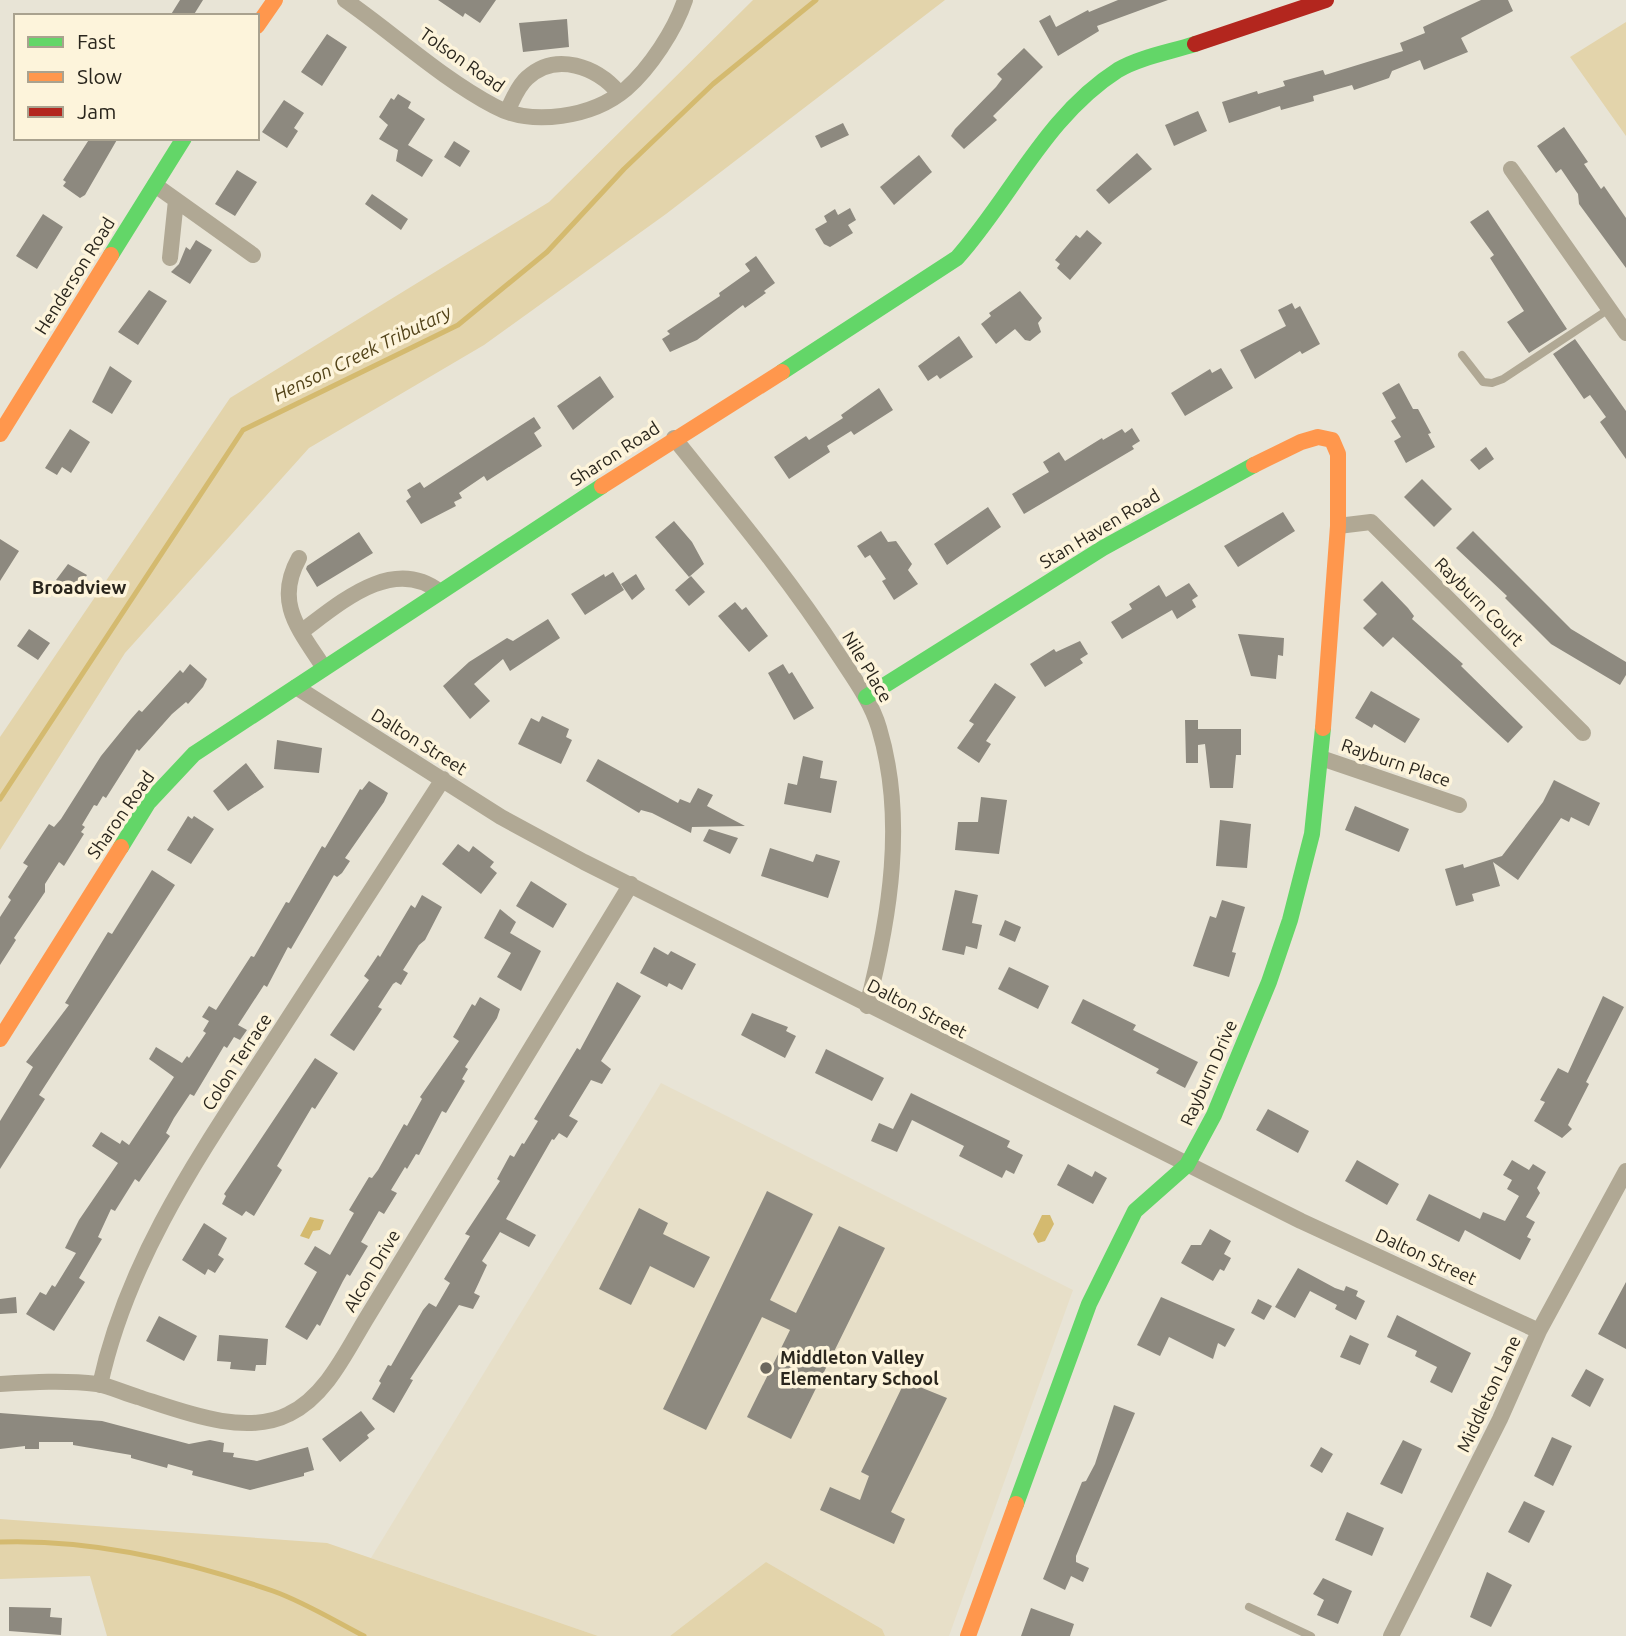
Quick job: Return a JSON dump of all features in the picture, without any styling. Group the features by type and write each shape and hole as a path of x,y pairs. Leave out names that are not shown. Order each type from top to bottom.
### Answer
{"street":[{"path":"259,23 275,0"},
{"name":"Tolson Road","path":"345,0 452,78 507,111 530,116 570,113 619,93 653,56 685,0"},
{"name":"Sharon Road","path":"0,1039 148,803 194,754 674,438 835,339 957,258 979,233 1020,169 1080,102 1114,74 1134,62 1326,0"},
{"path":"507,111 528,77 557,65 588,67 609,81 619,93"},
{"name":"Henderson Road","path":"0,435 183,140"},
{"path":"1511,169 1626,332"},
{"path":"155,185 253,255"},
{"path":"170,258 176,200"},
{"name":"Stan Haven Road","path":"866,697 1104,548 1256,461 1301,442 1324,437 1336,447 1339,477"},
{"name":"Nile Place","path":"674,438 805,603 866,697 883,742 894,834 886,914 867,1006"},
{"name":"Rayburn Drive","path":"968,1636 1089,1304 1135,1211 1154,1191 1188,1165 1214,1115 1244,1044 1290,920 1312,834 1321,758 1338,526 1339,477"},
{"name":"Rayburn Court","path":"1338,526 1371,523 1583,733"},
{"path":"299,558 289,576 286,589 290,608 301,632 324,668"},
{"path":"301,632 365,587 402,577 426,581 440,592"},
{"name":"Dalton Street","path":"296,687 501,817 867,1006 1188,1165 1539,1331"},
{"name":"Rayburn Place","path":"1321,758 1459,805"},
{"name":"Colon Terrace","path":"100,1385 116,1325 154,1232 203,1150 443,779"},
{"name":"Alcon Drive","path":"0,1384 100,1385 149,1401 237,1422 275,1420 289,1415 315,1395 366,1320 631,884"},
{"name":"Middleton Lane","path":"1391,1636 1500,1419 1539,1331 1626,1171"}],"lane":[{"path":"1461,355 1483,382 1492,383 1503,379 1609,309"},
{"path":"1249,1608 1311,1636"}],"shaded area":[{"path":"753,0 945,0 666,214 484,345 309,448 125,653 0,850 0,737 230,398 549,202"},
{"path":"1626,22 1626,136 1570,57"},
{"name":"Middleton Valley Elementary School","path":"661,1083 1073,1290 949,1636 885,1636 882,1629 766,1562 670,1636 598,1636 371,1558"},
{"path":"1042,1215 1050,1215 1054,1224 1045,1241 1038,1243 1033,1234"},
{"path":"310,1217 324,1220 320,1230 313,1231 309,1239 300,1236"},
{"path":"0,1519 327,1543 598,1636 107,1636 90,1576 0,1579"},
{"path":"766,1562 882,1629 885,1636 670,1636"}],"building":[{"path":"180,0 203,0 194,14 171,14"},
{"path":"438,0 496,0 480,23 465,13 463,17"},
{"path":"1118,0 1168,0 1097,26 1099,31 1058,56 1039,21 1050,15 1056,27 1088,10 1089,12"},
{"path":"1481,0 1508,0 1513,11 1461,38 1468,52 1424,70 1420,60 1392,71 1389,78 1354,90 1352,85 1313,96 1314,101 1281,110 1280,106 1229,123 1222,102 1285,86 1283,81 1323,70 1325,75 1403,51 1400,43 1425,33 1423,27"},
{"path":"567,19 569,47 523,52 519,23"},
{"path":"327,34 347,47 322,86 301,72"},
{"path":"1024,48 1043,67 993,116 997,120 964,149 951,136 955,129 996,87 1002,79 997,74"},
{"path":"398,94 411,102 408,108 425,119 408,145 433,160 422,177 396,161 398,150 379,139 388,125 379,117 391,98 394,100"},
{"path":"284,100 304,113 294,128 298,131 287,148 262,132"},
{"path":"1198,111 1207,131 1174,146 1165,125"},
{"path":"843,123 849,135 821,148 815,136"},
{"path":"1564,127 1588,162 1584,164 1601,189 1604,186 1626,218 1626,268 1579,204 1578,194 1561,169 1556,173 1537,146"},
{"path":"89,140 117,140 85,195 80,198 63,186 66,182 63,180"},
{"path":"454,141 470,151 460,167 444,157"},
{"path":"1137,153 1152,169 1109,204 1096,190"},
{"path":"919,155 932,172 894,205 880,187"},
{"path":"237,170 257,182 235,216 215,204"},
{"path":"372,194 408,219 401,230 365,204"},
{"path":"850,208 856,220 848,225 853,233 830,247 824,244 815,229 827,222 824,216 835,209 838,215"},
{"path":"1488,210 1567,329 1529,353 1507,322 1524,311 1490,258 1494,255 1470,222"},
{"path":"43,214 63,227 37,269 16,256"},
{"path":"1087,230 1102,243 1070,280 1057,268 1060,264 1055,260 1076,235 1080,238"},
{"path":"196,240 212,250 190,284 171,272 179,264 186,247 190,250"},
{"path":"756,256 775,283 764,291 766,293 745,308 743,305 697,340 670,352 662,339 670,334 667,331 720,296 719,293 750,271 745,264"},
{"path":"149,290 167,301 138,345 118,332"},
{"path":"1020,291 1042,318 1038,323 1041,332 1030,341 1025,340 1015,329 996,344 981,324 991,316 989,313"},
{"path":"1292,303 1295,309 1300,306 1320,344 1302,354 1300,351 1255,379 1240,350 1286,326 1278,310"},
{"path":"959,336 973,357 940,379 937,375 928,381 918,366"},
{"path":"1575,339 1626,411 1626,459 1600,422 1606,417 1590,395 1584,399 1553,354"},
{"path":"110,366 132,381 112,414 92,402"},
{"path":"1221,368 1233,388 1185,416 1171,393 1210,369 1212,373"},
{"path":"600,376 614,397 573,430 557,406"},
{"path":"1399,383 1413,409 1418,409 1435,447 1406,463 1394,441 1401,437 1391,421 1396,418 1382,393"},
{"path":"879,388 893,410 854,435 851,431 827,446 830,452 789,479 774,457 806,436 809,440 843,418 841,415"},
{"path":"534,417 541,428 534,433 542,446 487,481 484,476 459,493 462,498 454,502 456,506 421,524 406,501 411,497 407,490 420,482 424,488"},
{"path":"1132,428 1140,441 1132,446 1134,449 1024,514 1012,494 1049,472 1043,462 1059,452 1065,461 1102,438 1103,440 1122,429 1125,433"},
{"path":"70,429 90,442 71,473 62,467 57,475 45,468"},
{"path":"1486,447 1494,459 1479,470 1470,460"},
{"path":"1422,479 1452,509 1434,527 1404,497"},
{"path":"988,507 1001,527 947,565 934,544"},
{"path":"1283,512 1295,531 1238,567 1224,546"},
{"path":"674,521 692,542 704,564 689,577 655,537"},
{"path":"881,531 888,542 896,541 912,564 908,570 918,584 894,600 882,581 886,579 870,555 865,558 857,546"},
{"path":"1473,531 1571,629 1626,662 1626,675 1620,685 1551,644 1505,598 1507,596 1456,548"},
{"path":"359,532 373,553 317,587 306,569 307,566"},
{"path":"0,539 19,551 0,581"},
{"path":"68,564 87,575 75,593 56,580"},
{"path":"613,572 624,590 585,615 571,594 604,574 605,577"},
{"path":"636,574 645,589 632,600 621,584"},
{"path":"691,576 705,592 689,606 675,590"},
{"path":"1382,581 1408,608 1414,616 1412,619 1463,664 1461,666 1523,727 1508,743 1393,637 1383,647 1363,628 1377,614 1363,600"},
{"path":"1189,583 1198,596 1192,600 1196,607 1177,619 1172,610 1122,639 1111,622 1132,609 1129,604 1159,585 1166,597"},
{"path":"735,602 742,610 746,607 768,636 749,652 718,616"},
{"path":"548,619 560,638 510,671 503,659 474,684 490,701 470,719 443,686 469,662 507,638 513,641"},
{"path":"29,629 50,643 38,660 17,646"},
{"path":"1238,634 1284,638 1283,656 1278,655 1276,679 1251,676"},
{"path":"1080,641 1088,654 1080,659 1083,663 1045,687 1030,664 1054,649 1056,652"},
{"path":"190,664 207,679 203,687 188,704 186,702 172,714 139,751 137,749 106,798 103,796 97,806 94,805 82,825 85,827 81,832 84,834 64,866 59,862 45,884 45,892 14,938 16,940 0,965 0,917 11,900 8,897 28,866 23,863 49,824 54,827 61,819 101,756 131,719 139,710 142,712 180,670 183,673"},
{"path":"783,664 789,674 792,672 814,708 794,720 768,673"},
{"path":"995,683 1016,697 986,741 991,744 979,763 957,748 974,724 969,721"},
{"path":"1371,691 1420,719 1405,743 1374,724 1372,728 1355,718"},
{"path":"542,716 569,729 566,737 572,740 561,764 518,744 531,718 539,722"},
{"path":"1185,720 1198,720 1198,729 1241,729 1241,755 1236,755 1233,788 1210,788 1205,744 1198,745 1198,763 1186,763"},
{"path":"277,740 322,748 319,773 274,769"},
{"path":"803,756 823,761 820,778 837,781 831,813 784,804 788,783 797,785"},
{"path":"598,759 678,803 680,799 690,803 698,788 713,795 707,806 745,826 692,827 691,833 652,813 641,810 639,813 586,781"},
{"path":"246,763 264,787 228,811 213,791"},
{"path":"1554,780 1600,803 1589,826 1571,817 1569,822 1561,818 1518,880 1493,862 1500,886 1472,894 1474,901 1456,906 1445,869 1463,864 1464,868 1502,856 1543,802"},
{"path":"369,781 388,793 384,802 345,858 350,861 342,873 337,877 334,875 291,949 288,947 267,987 264,985 238,1025 247,1030 240,1040 234,1037 227,1048 224,1046 194,1096 190,1094 174,1118 166,1133 170,1136 139,1182 135,1179 115,1211 111,1209 98,1237 102,1239 79,1278 85,1282 54,1331 26,1314 40,1292 46,1295 52,1285 55,1287 76,1253 65,1248 79,1220 118,1163 92,1146 101,1132 120,1144 122,1140 129,1145 174,1077 149,1059 156,1047 182,1063 187,1056 189,1058 206,1033 203,1031 209,1021 202,1017 209,1006 216,1010 251,956 254,957 322,846 325,848 360,789"},
{"path":"981,797 1007,800 999,854 955,850 958,822 978,822"},
{"path":"1355,806 1409,829 1399,852 1345,830"},
{"path":"188,816 192,819 194,816 214,829 191,864 167,850"},
{"path":"1220,820 1251,824 1247,868 1216,866"},
{"path":"709,829 738,838 730,854 703,841"},
{"path":"458,844 469,852 473,846 494,862 490,867 497,873 481,894 442,864"},
{"path":"770,848 813,862 816,854 840,861 828,898 761,876"},
{"path":"152,870 175,885 39,1095 45,1099 0,1169 0,1121 33,1067 26,1062 69,1005 65,1003 108,932 112,934"},
{"path":"531,881 567,904 553,928 516,906"},
{"path":"955,890 978,895 972,923 982,925 977,949 966,946 964,955 942,950"},
{"path":"422,895 442,907 425,940 403,970 408,973 401,985 396,982 393,984 378,1007 382,1009 354,1051 330,1035 369,980 364,976 378,955 380,957 411,905 415,908"},
{"path":"1222,900 1245,907 1232,952 1236,953 1229,977 1193,966 1210,916 1216,918"},
{"path":"500,909 516,922 510,933 541,951 521,991 497,977 511,953 484,938"},
{"path":"1005,920 1021,927 1015,942 999,935"},
{"path":"654,947 668,955 671,951 696,964 682,990 669,983 667,987 640,973"},
{"path":"1009,967 1049,986 1038,1009 998,989"},
{"path":"617,982 641,996 601,1061 611,1069 602,1084 591,1080 569,1116 578,1121 567,1138 559,1133 552,1139 506,1219 536,1235 529,1247 500,1232 482,1261 487,1265 474,1293 480,1296 473,1309 459,1305 410,1379 413,1380 394,1413 372,1399 381,1383 379,1381 388,1365 391,1366 423,1310 429,1303 436,1307 450,1283 444,1279 470,1236 465,1234 500,1181 497,1179 510,1155 514,1157 538,1121 534,1119 577,1048 580,1050"},
{"path":"1603,996 1624,1007 1586,1082 1589,1084 1568,1125 1572,1129 1562,1138 1534,1121 1545,1102 1540,1100 1558,1068 1568,1073"},
{"path":"480,997 500,1009 497,1018 465,1067 468,1069 462,1079 465,1081 446,1113 442,1111 419,1155 416,1154 407,1169 405,1167 391,1190 397,1193 384,1214 379,1211 361,1242 368,1246 350,1276 347,1274 320,1326 317,1324 307,1340 285,1327 317,1272 304,1264 315,1246 330,1255 354,1213 349,1210 369,1177 372,1178 378,1170 404,1124 407,1126 422,1099 420,1097 459,1041 453,1037 472,1004 475,1006"},
{"path":"1083,999 1136,1025 1133,1030 1198,1062 1185,1088 1156,1073 1159,1069 1071,1023"},
{"path":"752,1013 788,1027 786,1031 796,1036 785,1058 741,1035"},
{"path":"826,1049 884,1078 872,1101 815,1073"},
{"path":"315,1058 338,1073 315,1109 312,1107 277,1166 282,1170 254,1216 246,1211 242,1216 222,1204 226,1196 224,1194"},
{"path":"911,1093 1010,1141 1007,1147 1023,1155 1014,1174 1006,1170 1002,1178 959,1156 964,1146 912,1120 897,1152 871,1141 879,1123 893,1129"},
{"path":"1268,1109 1309,1131 1298,1153 1256,1130"},
{"path":"1357,1160 1399,1184 1387,1205 1345,1181"},
{"path":"1512,1160 1529,1170 1533,1164 1546,1172 1537,1188 1540,1193 1526,1217 1535,1222 1527,1237 1531,1239 1520,1260 1465,1230 1459,1242 1416,1220 1429,1194 1480,1219 1483,1212 1505,1221 1519,1196 1507,1189 1512,1180 1503,1175"},
{"path":"1068,1164 1092,1177 1095,1171 1107,1178 1093,1204 1057,1185"},
{"path":"767,1191 813,1214 770,1300 796,1313 839,1226 885,1248 791,1439 747,1417 790,1330 762,1317 706,1430 663,1409"},
{"path":"639,1208 668,1223 663,1234 710,1257 694,1288 650,1266 631,1305 599,1289"},
{"path":"204,1223 227,1238 218,1255 224,1259 215,1273 208,1269 205,1275 182,1260"},
{"path":"1210,1229 1231,1241 1224,1254 1231,1258 1224,1271 1220,1269 1213,1281 1181,1263 1191,1245 1201,1245"},
{"path":"1298,1268 1335,1288 1344,1291 1346,1286 1358,1291 1356,1296 1365,1301 1356,1320 1335,1309 1337,1305 1310,1291 1295,1318 1275,1307"},
{"path":"1626,1282 1626,1349 1598,1334"},
{"path":"16,1297 17,1313 0,1314 0,1299"},
{"path":"1161,1297 1235,1329 1225,1347 1218,1343 1213,1359 1169,1337 1160,1356 1137,1345"},
{"path":"1258,1299 1272,1306 1264,1320 1251,1313"},
{"path":"1397,1315 1471,1353 1452,1393 1430,1382 1437,1367 1415,1356 1417,1351 1387,1337"},
{"path":"159,1316 197,1336 184,1361 146,1341"},
{"path":"219,1335 268,1339 266,1365 256,1365 255,1371 230,1369 231,1362 217,1361"},
{"path":"1350,1335 1369,1344 1360,1365 1340,1357"},
{"path":"1586,1369 1604,1379 1590,1407 1571,1396"},
{"path":"905,1381 947,1398 891,1512 905,1519 894,1544 820,1510 830,1487 860,1500 869,1476 861,1472"},
{"path":"1114,1405 1135,1413 1076,1556 1076,1562 1089,1568 1083,1582 1071,1576 1065,1590 1043,1579 1082,1482 1086,1481 1095,1464"},
{"path":"361,1411 375,1429 367,1435 369,1438 340,1462 322,1439"},
{"path":"0,1413 102,1421 189,1444 210,1440 224,1443 223,1452 234,1453 233,1457 257,1461 308,1447 314,1470 304,1473 304,1476 250,1490 192,1475 193,1471 168,1464 167,1468 131,1458 131,1455 73,1445 73,1442 39,1442 39,1449 25,1449 25,1446 0,1449"},
{"path":"1552,1437 1572,1446 1553,1486 1534,1476"},
{"path":"1403,1440 1422,1449 1402,1494 1380,1484"},
{"path":"1321,1447 1333,1454 1322,1473 1310,1466"},
{"path":"1524,1501 1545,1511 1529,1543 1508,1532"},
{"path":"1347,1512 1384,1528 1372,1556 1335,1540"},
{"path":"1487,1572 1512,1585 1491,1627 1470,1617"},
{"path":"1323,1578 1352,1591 1338,1624 1317,1615 1324,1600 1313,1594"},
{"path":"9,1607 51,1608 50,1617 62,1618 61,1635 9,1631"},
{"path":"1031,1608 1074,1624 1070,1636 1021,1636"}],"waterway":[{"name":"Henson Creek Tributary","path":"0,799 243,430 458,325 547,252 624,169 713,84 816,0"},
{"path":"0,1542 104,1548 207,1570 285,1595 364,1636"}],"traffic: fast":[{"path":"782,372 957,258 1050,133 1093,89 1127,65 1195,44"},
{"path":"111,255 183,140"},
{"path":"866,697 1103,548 1254,465"},
{"path":"121,847 148,803 194,754 602,486"},
{"path":"1016,1504 1089,1304 1135,1211 1187,1165 1214,1115 1269,982 1290,920 1312,834 1323,728"}],"traffic: slow":[{"path":"259,23 275,0"},
{"path":"0,434 111,255"},
{"path":"602,486 782,372"},
{"path":"1254,465 1301,442 1318,437 1332,440 1338,454 1338,526 1323,728"},
{"path":"0,1039 121,847"},
{"path":"968,1636 1016,1504"}],"traffic: jam":[{"path":"1195,44 1326,0"}],"place":[{"name":"Middleton Valley Elementary School","path":"766,1368"}],"district":[{"name":"Broadview","path":"79,587"}]}
